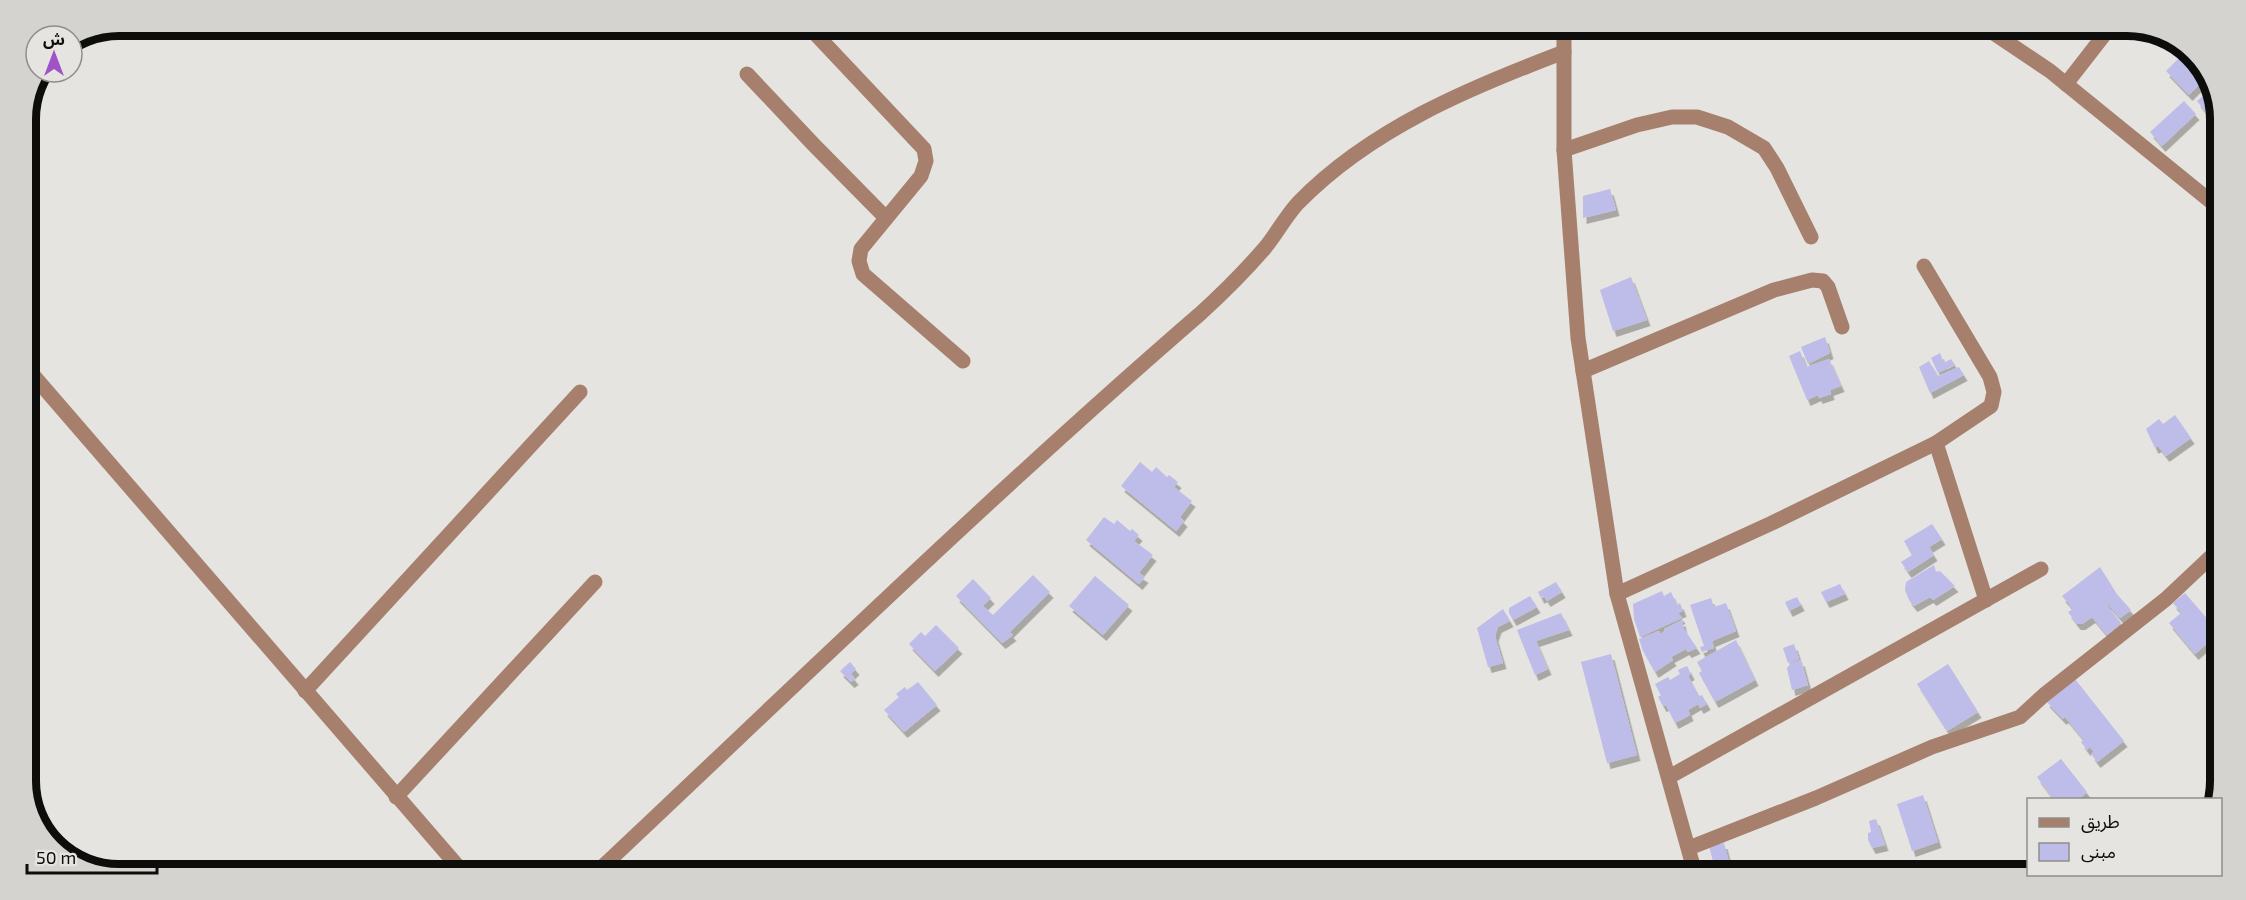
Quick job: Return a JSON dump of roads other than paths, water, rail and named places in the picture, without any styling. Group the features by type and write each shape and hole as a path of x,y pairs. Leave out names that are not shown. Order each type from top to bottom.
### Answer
{"street":[{"path":"817,36 924,149 926,161 921,176 861,249 859,261 862,274 963,361"},
{"path":"1564,36 1564,150 1578,338 1617,594 1693,864"},
{"path":"1998,36 2066,84 2210,201"},
{"path":"2066,84 2103,36"},
{"path":"605,864 1088,410 1228,289 1266,248 1297,204 1348,159 1415,118 1473,88 1564,52"},
{"path":"747,74 886,218"},
{"path":"1564,150 1637,124 1672,117 1697,117 1728,128 1764,148 1777,168 1811,237"},
{"path":"1617,594 1772,523 1936,443 1991,406 1994,392 1990,377 1924,266"},
{"path":"1583,371 1774,290 1812,280 1823,281 1828,287 1842,327"},
{"path":"36,379 456,864"},
{"path":"305,691 580,392"},
{"path":"1936,443 1986,600"},
{"path":"1689,849 1816,798 1932,747 2020,717 2044,695 2166,599 2210,558"},
{"path":"1669,777 2042,569"},
{"path":"396,797 595,582"}]}
